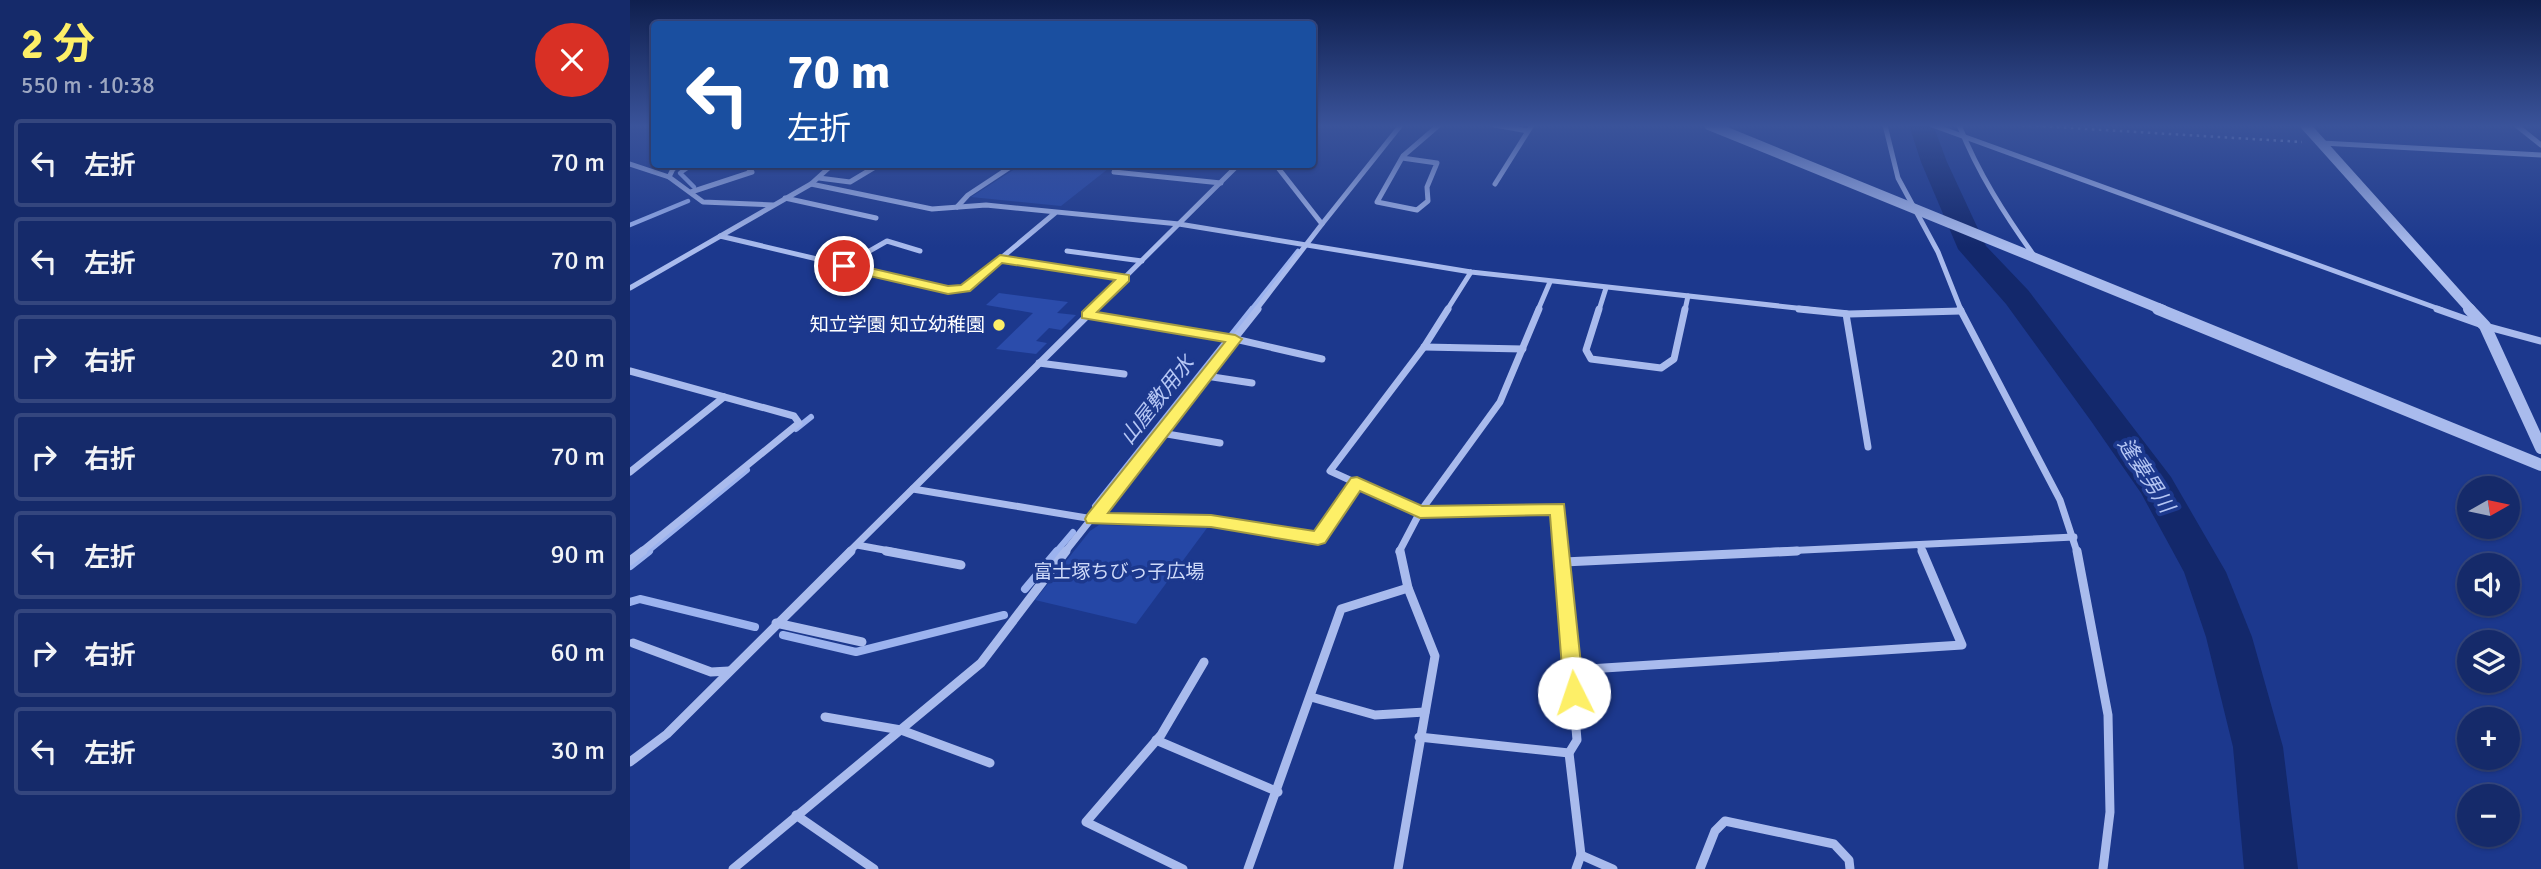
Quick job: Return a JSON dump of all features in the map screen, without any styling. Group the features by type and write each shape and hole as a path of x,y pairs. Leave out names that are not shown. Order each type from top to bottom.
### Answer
{"street":[{"path":"635,166 669,177 703,202 773,205"},
{"path":"733,869 981,663 1025,603 1369,166"},
{"path":"1398,166 1377,202 1417,210 1428,201 1427,187 1436,166"},
{"path":"1495,184 1506,166"},
{"path":"1808,166 2541,464"},
{"path":"1895,166 1898,178 1919,211 1938,252 1961,312 2060,500 2074,537 2108,715 2110,812 2103,869"},
{"path":"1976,166 1991,185 2003,211 2035,257"},
{"path":"2043,166 2486,326 2541,341"},
{"path":"2341,166 2486,326 2541,448"},
{"path":"669,177 674,168"},
{"path":"691,192 752,172 748,168"},
{"path":"632,286 811,184 829,168"},
{"path":"819,178 850,182 873,168"},
{"path":"957,207 968,195 1009,168"},
{"path":"630,762 667,734 1235,168"},
{"path":"1278,168 1322,225"},
{"path":"1114,172 1221,183"},
{"path":"811,184 932,209 986,205 1179,224 1471,272 1550,282 1846,314 1961,312"},
{"path":"785,198 876,218"},
{"path":"720,236 954,290 965,288 1055,213"},
{"path":"844,266 887,241 920,251"},
{"path":"1067,251 1142,261"},
{"path":"1000,259 1125,278"},
{"path":"1471,272 1423,346 1330,471 1420,512 1558,509 1577,740 1569,753 1581,855 1576,869"},
{"path":"1398,869 1435,656 1408,588 1399,552 1420,512 1500,402 1550,282"},
{"path":"1606,288 1586,350 1591,359 1661,368 1674,359 1688,296"},
{"path":"1846,314 1868,447"},
{"path":"1087,315 1235,339 1322,359"},
{"path":"1423,346 1523,349"},
{"path":"1039,363 1124,374"},
{"path":"630,371 794,416 799,423 630,561"},
{"path":"1206,376 1252,383"},
{"path":"630,472 724,397"},
{"path":"1161,433 1220,443"},
{"path":"913,489 1093,519 1211,521 1318,538 1357,482"},
{"path":"1564,562 2074,537"},
{"path":"857,545 961,565"},
{"path":"1573,670 1962,645 1920,546"},
{"path":"1248,869 1278,792 1341,609 1408,588"},
{"path":"776,623 862,642"},
{"path":"633,643 711,672 729,671"},
{"path":"1183,869 1086,822 1156,740 1204,663"},
{"path":"1311,697 1375,715 1425,712"},
{"path":"825,717 901,730 990,763"},
{"path":"1419,737 1569,753"},
{"path":"1156,740 1278,792"},
{"path":"796,815 874,869"},
{"path":"1700,869 1715,831 1725,821 1834,844 1849,860 1850,869"},
{"path":"1581,855 1613,869"}],"green space":[{"path":"1016,168 1109,168 1061,206 971,197"},
{"name":"富士塚ちびっ子広場","path":"1099,525 1207,528 1136,624 1035,600 1090,531"}],"building":[{"path":"999,293 1068,302 1057,313 1076,315 1061,330 1049,328 1036,341 1047,343 1036,354 996,349 1033,313 986,305"}],"waterway":[{"name":"逢妻男川","path":"1936,166 1973,249 2017,297 2104,413 2157,487 2205,572 2229,637 2258,747 2271,869"},
{"path":"687,168 680,173 694,187"},
{"path":"630,225 688,201"},
{"name":"山屋敷用水","path":"1251,310 1298,251"},
{"name":"山屋敷用水","path":"1095,506 1252,309"},
{"path":"796,429 811,417"},
{"path":"647,552 747,470"},
{"name":"山屋敷用水","path":"1056,552 1073,532"},
{"path":"630,566 649,551"},
{"name":"山屋敷用水","path":"1025,589 1057,551"},
{"name":"山屋敷用水","path":"630,602 640,599 755,627"},
{"name":"山屋敷用水","path":"783,635 856,652 1004,615"}],"place":[{"name":"知立学園 知立幼稚園","path":"999,325"}],"route":[{"path":"844,266 948,290 965,288 1000,259 1125,278 1087,315 1235,339 1093,519 1211,521 1318,538 1357,482 1420,512 1558,509 1574,693"}]}
